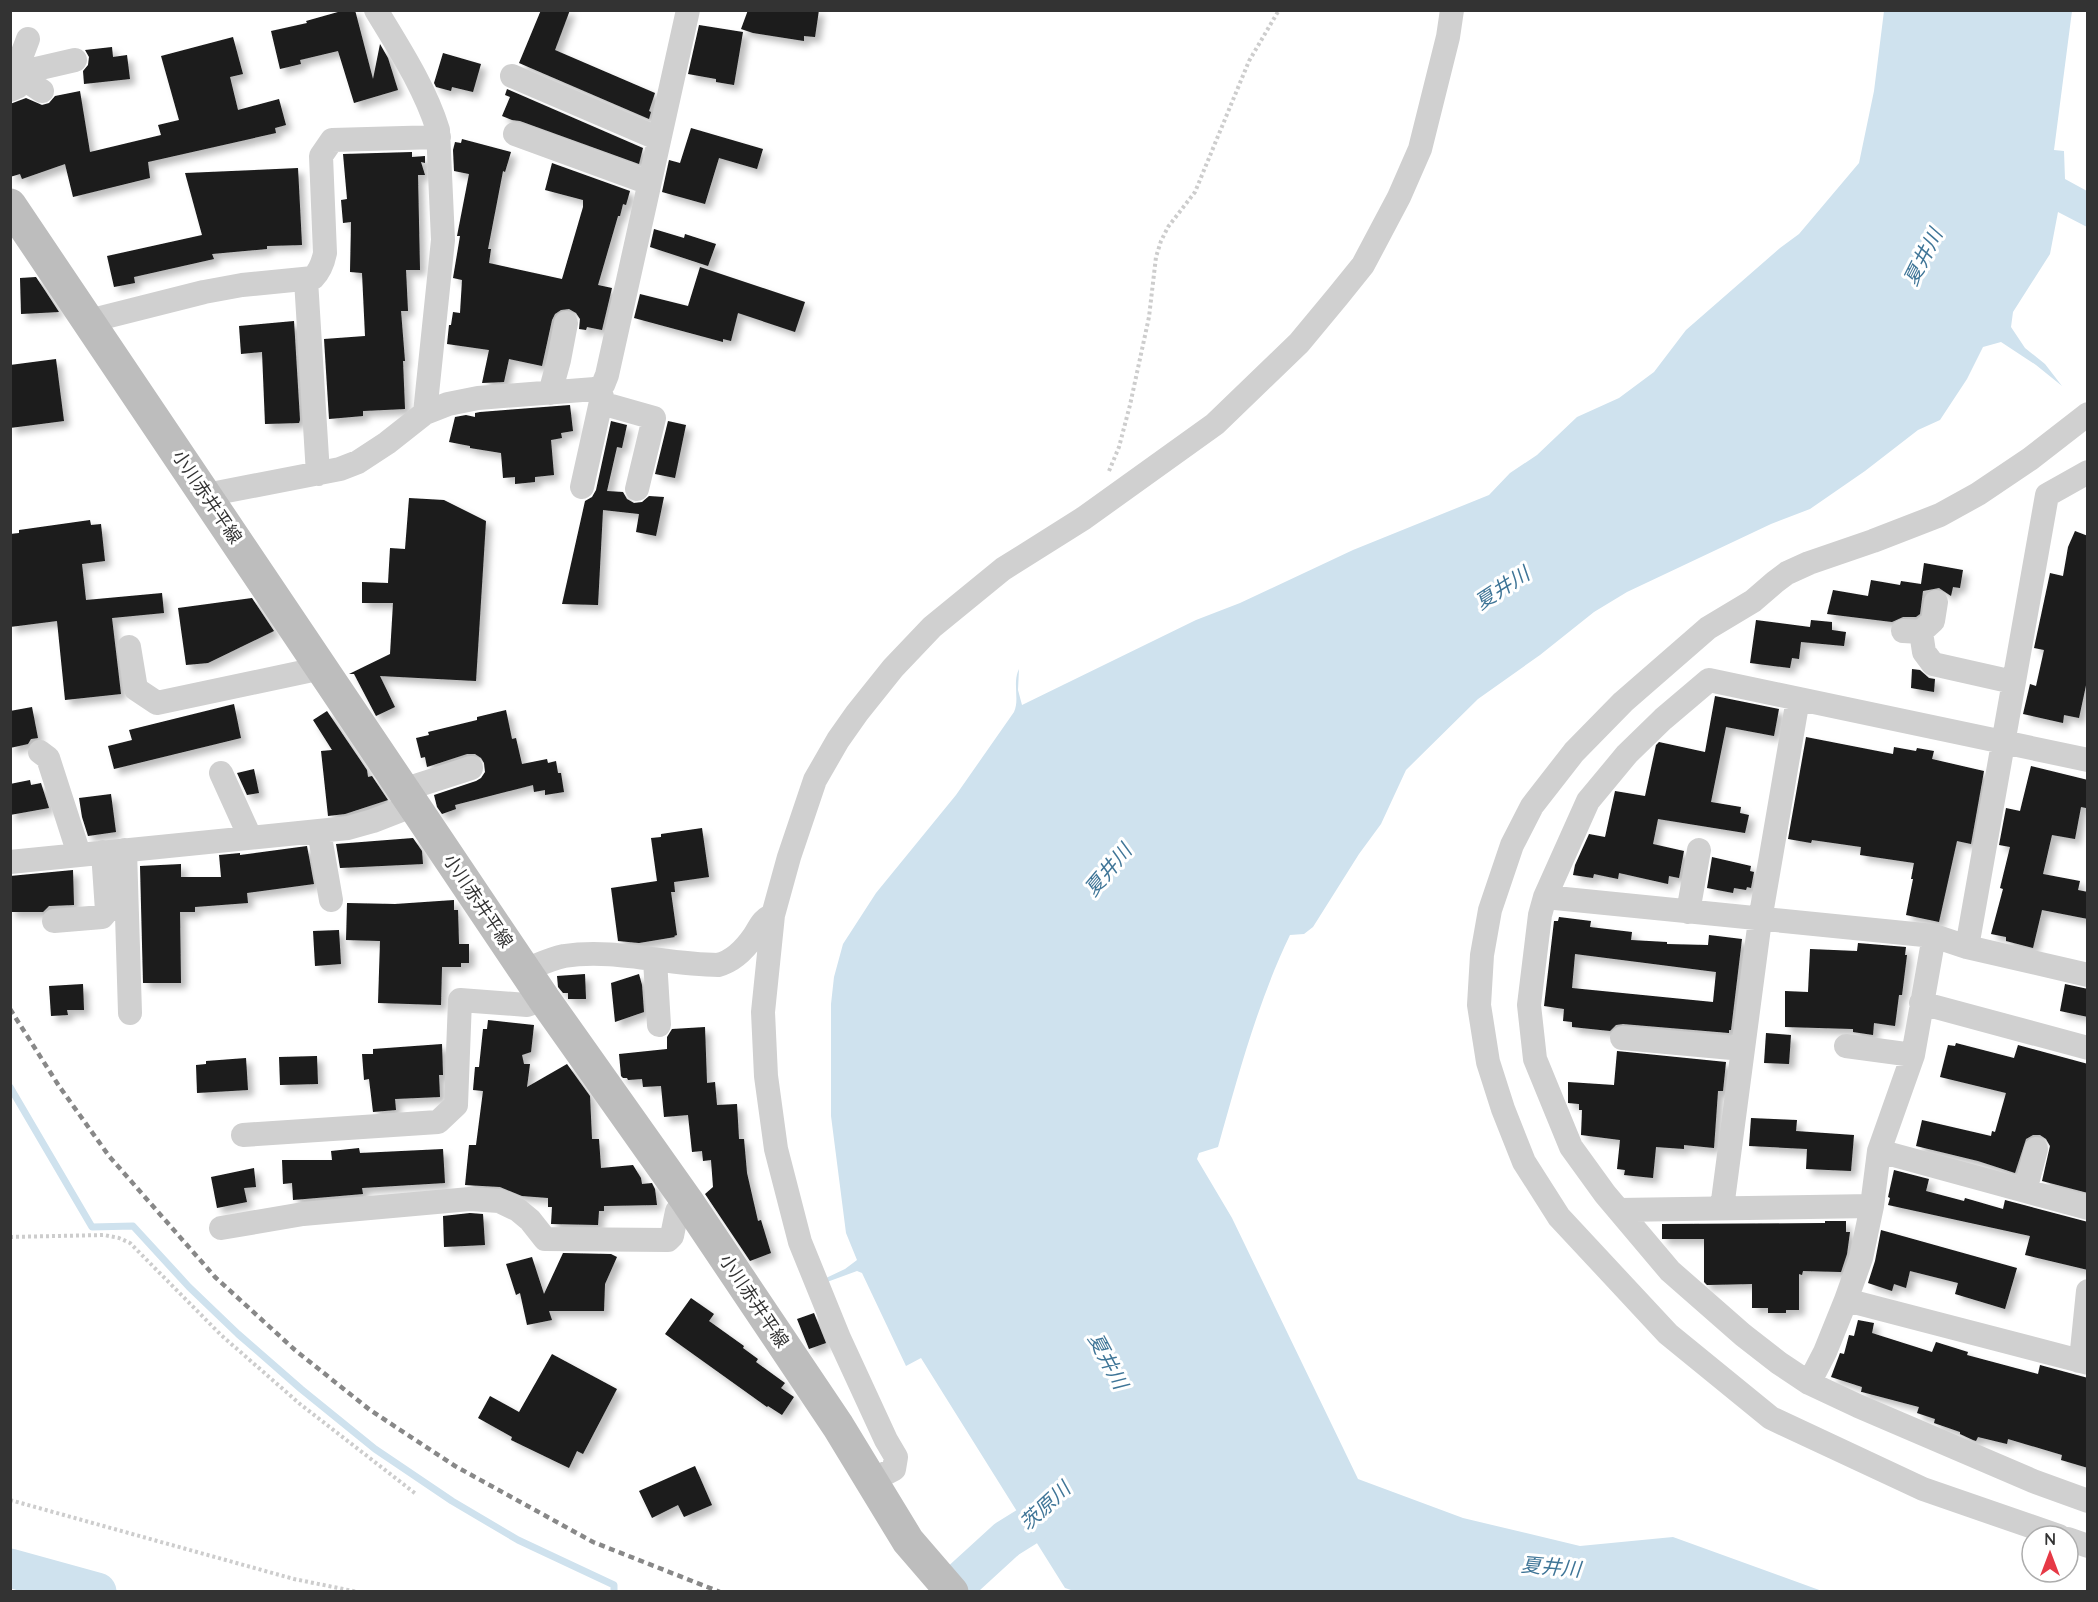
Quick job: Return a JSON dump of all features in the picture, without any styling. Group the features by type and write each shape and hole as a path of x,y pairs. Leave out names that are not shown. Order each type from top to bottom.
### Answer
{"main road":[{"name":"小川赤井平線","path":"10,205 544,999 687,1201 838,1426 908,1541 952,1592"}],"street":[{"path":"376,10 433,114 439,137 443,240 425,413"},
{"path":"582,487 598,396 607,375 688,10"},
{"path":"876,1490 894,1469 896,1457 839,1338 807,1262 786,1194 776,1149 766,1076 763,1012 773,915 789,857 815,780 857,713 932,627 1002,569 1100,507 1215,424 1299,343 1363,265 1399,197 1420,149 1448,37 1452,10"},
{"path":"16,74 28,39"},
{"path":"16,74 75,60"},
{"path":"16,74 42,91"},
{"path":"512,76 659,140"},
{"path":"515,134 649,183"},
{"path":"89,321 204,292 242,285 313,278 318,274 325,253 321,156 332,140 439,137"},
{"path":"306,280 318,474"},
{"path":"549,393 559,360 566,322"},
{"path":"206,495 340,469 358,462 387,443 425,413 448,404 478,398 549,393 598,396 654,418 637,489"},
{"path":"2024,1524 1923,1489 1771,1418 1668,1334 1559,1217 1524,1162 1503,1109 1488,1062 1479,1005 1482,955 1490,910 1512,845 1532,806 1574,752 1623,702 1708,628 1753,601 1787,573 1940,515 1978,494 2022,465 2088,414"},
{"path":"1967,947 2047,495 2088,472"},
{"path":"1936,602 1933,621 1912,631 1933,664 2013,682"},
{"path":"129,647 136,689 157,703 322,669"},
{"path":"2088,760 1709,680 1663,719 1627,754 1588,801 1545,897 1540,915 1529,1005 1535,1059 1571,1146 1605,1194 1670,1271 1743,1335 1809,1383 2033,1482 2088,1501"},
{"path":"1722,1208 1760,920 1798,699"},
{"path":"40,753 48,758 79,855"},
{"path":"10,862 355,827 409,797 471,768"},
{"path":"221,773 250,837"},
{"path":"319,831 330,900"},
{"path":"1688,912 1699,850"},
{"path":"54,921 102,917 107,911 114,851"},
{"path":"114,851 130,1013"},
{"path":"1545,897 1934,936 1967,947 2088,975"},
{"path":"525,970 547,960 595,954 703,965 725,963 739,954 754,937 765,918 773,915"},
{"path":"1809,1383 1825,1352 1861,1258 1872,1206 1879,1151 1913,1055 1934,936"},
{"path":"655,960 659,1025"},
{"path":"243,1135 438,1122 456,1105 460,1000 527,1005 544,999"},
{"path":"1921,1004 2088,1048"},
{"path":"1622,1038 1743,1048"},
{"path":"1846,1046 1913,1055"},
{"path":"2025,1191 2036,1149"},
{"path":"1879,1151 2088,1208"},
{"path":"221,1228 303,1214 470,1199 499,1201 518,1210 530,1220 545,1239 668,1240 672,1236 676,1211 687,1201"},
{"path":"1619,1210 1872,1206"},
{"path":"1846,1300 2083,1362 2082,1350 2088,1291"}],"path":[{"path":"1100,507 1106,480 1119,447 1130,405 1149,317 1156,257 1161,241 1195,192 1250,61 1279,10"},
{"path":"10,1237 104,1234 130,1243 230,1343 300,1404 416,1494"},
{"path":"10,1500 294,1579 358,1592"}],"water":[{"name":"夏井川","path":"1884,11 2072,11 2054,150 2064,151 2065,179 2087,191 2087,227 2058,212 2050,254 2013,312 2011,327 2025,348 2045,364 2062,386 2036,365 2001,342 1983,347 1967,379 1940,420 1918,430 1865,471 1810,509 1771,524 1627,592 1594,612 1540,655 1478,699 1406,770 1381,824 1359,854 1313,927 1304,934 1290,935 1258,1012 1218,1147 1199,1153 1197,1159 1232,1218 1358,1479 1463,1518 1580,1546 1673,1537 1822,1591 1074,1591 1065,1588 921,1358 906,1366 862,1273 857,1271 827,1282 826,1278 857,1260 846,1233 831,1116 831,1004 834,977 843,944 876,893 956,795 1014,712 1019,669 1018,690 1022,705 1196,620 1240,603 1353,550 1489,495 1510,473 1537,455 1577,417 1619,398 1654,372 1686,330 1799,234 1859,163 1874,91"}],"building":[{"path":"345,10 355,10 373,79 380,44 388,58 398,90 354,103 338,51 300,60 301,64 280,69 271,31 307,23 306,21"},
{"path":"541,10 570,10 555,50 655,93 649,119 519,63"},
{"path":"748,10 819,10 815,37 804,36 804,41 741,29"},
{"path":"699,25 743,32 734,85 688,74"},
{"path":"233,37 243,74 230,77 238,110 279,99 286,125 275,128 276,133 148,162 150,178 73,197 65,164 22,179 20,174 10,177 10,104 26,98 42,105 49,103 55,96 80,91 90,152 161,135 158,125 179,120 161,56"},
{"path":"112,47 113,57 127,55 130,79 84,84 83,71 88,65 89,57 85,50"},
{"path":"443,53 481,64 473,92 452,87 451,91 436,87 434,83"},
{"path":"507,89 643,148 639,164 502,116 510,97 505,95"},
{"path":"691,128 763,149 757,169 719,158 705,204 662,192 669,160 680,163"},
{"path":"462,139 511,152 505,172 503,171 488,249 491,249 489,263 562,279 583,200 545,190 552,163 630,191 626,205 623,204 620,216 618,216 598,285 612,288 602,330 587,327 586,330 579,329 580,319 576,313 569,309 561,310 552,320 542,366 509,359 504,382 482,383 489,350 447,344 453,312 460,313 462,280 453,278 460,236 457,236 469,174 454,171 453,150 455,142 461,143"},
{"path":"412,152 412,157 425,156 425,163 421,162 425,175 418,175 420,270 406,270 408,311 401,311 405,361 403,361 405,409 363,411 363,416 329,419 324,339 365,336 362,273 350,272 351,222 343,223 341,200 347,199 343,154"},
{"path":"298,168 302,245 267,246 267,249 212,254 214,259 134,277 135,283 114,287 107,256 202,235 185,173"},
{"path":"654,229 684,238 685,234 716,244 708,266 650,247"},
{"path":"700,267 805,302 795,332 738,313 731,341 723,339 723,342 634,318 640,294 688,306"},
{"path":"36,277 59,312 21,314 20,278"},
{"path":"294,321 300,420 299,423 265,424 262,352 241,354 239,326"},
{"path":"56,359 64,421 10,428 10,365"},
{"path":"570,405 573,431 561,433 562,438 551,440 554,475 535,477 535,482 515,484 515,477 503,478 501,453 449,442 455,417 466,415 475,417 475,413 480,412"},
{"path":"611,421 627,425 622,448 617,447 607,491 623,492 627,499 634,503 642,502 649,496 664,497 656,536 636,532 639,514 603,510 598,605 562,604 585,501 592,497 596,490"},
{"path":"668,421 686,425 675,478 655,474"},
{"path":"409,498 444,500 486,521 476,681 380,676 395,707 376,716 354,674 349,674 390,654 393,603 362,603 362,582 388,583 390,548 405,549"},
{"path":"90,520 91,525 101,524 105,561 82,564 86,600 162,593 164,613 112,618 121,694 65,700 57,621 10,627 10,534 19,533 19,530"},
{"path":"2075,531 2088,536 2088,676 2079,718 2064,715 2063,723 2023,714 2030,684 2036,686 2044,650 2034,648 2050,573 2063,576 2068,547"},
{"path":"1924,563 1963,570 1960,588 1953,587 1951,596 1939,588 1923,591 1920,614 1916,617 1903,617 1892,622 1827,614 1833,590 1868,596 1871,580 1900,585 1901,581 1921,584"},
{"path":"252,598 274,631 208,663 186,665 178,608"},
{"path":"1756,620 1810,627 1811,620 1832,622 1832,630 1846,632 1844,646 1801,642 1799,659 1792,658 1790,668 1750,663"},
{"path":"1912,669 1920,670 1929,678 1935,679 1934,692 1911,688"},
{"path":"1715,696 1779,709 1774,736 1726,727 1711,802 1741,807 1740,813 1749,815 1745,833 1658,819 1653,844 1684,851 1679,878 1669,876 1668,884 1619,873 1618,879 1594,874 1593,878 1573,875 1589,834 1605,837 1615,791 1645,796 1656,745 1659,742 1705,752"},
{"path":"234,704 241,738 114,769 108,746 132,740 129,730"},
{"path":"32,707 38,738 31,739 28,744 10,748 10,711"},
{"path":"506,710 512,739 516,738 522,764 547,759 548,763 556,761 558,773 561,773 564,792 545,795 545,790 534,792 533,785 455,805 456,809 442,814 437,807 434,795 481,778 485,772 484,763 475,754 467,754 427,767 425,757 421,758 416,738 429,735 428,732"},
{"path":"327,711 367,770 368,777 372,776 388,800 345,814 328,816 321,751 332,750 313,720"},
{"path":"1806,737 1893,754 1894,747 1934,751 1932,759 1984,771 1971,844 1957,841 1939,922 1906,915 1914,863 1860,855 1861,847 1788,839"},
{"path":"2031,766 2088,780 2086,808 2081,807 2075,839 2052,835 2043,874 2080,881 2078,890 2088,892 2088,919 2042,910 2033,948 2006,941 2006,937 1991,934 2003,889 2000,888 2010,847 1999,845 2006,808 2020,811"},
{"path":"254,769 259,793 247,795 237,773"},
{"path":"30,780 31,785 41,783 49,808 10,815 10,784"},
{"path":"111,794 116,832 88,836 79,798"},
{"path":"702,828 709,877 674,882 675,892 671,892 677,935 639,943 618,941 611,888 657,881 651,838 661,837 661,834"},
{"path":"413,838 422,851 423,864 340,868 336,844"},
{"path":"307,846 314,884 247,893 248,903 195,907 195,912 180,912 181,983 143,983 140,866 181,864 181,877 221,877 219,855 240,853 240,855"},
{"path":"1712,857 1751,866 1750,871 1754,872 1751,888 1747,887 1746,890 1734,888 1733,893 1707,888"},
{"path":"73,870 74,905 49,906 43,912 10,912 10,876"},
{"path":"454,900 454,910 458,910 459,944 469,944 469,963 461,963 461,967 442,967 441,1005 378,1003 380,941 346,940 347,903 395,904"},
{"path":"1559,917 1591,921 1590,927 1632,932 1631,940 1667,942 1667,944 1708,945 1709,935 1742,939 1731,1030 1729,1033 1623,1024 1616,1025 1610,1031 1572,1027 1572,1022 1563,1021 1564,1009 1544,1006 1554,921 1558,921","holes":["1575,954 1716,972 1713,1002 1572,988"]},
{"path":"339,930 341,964 315,966 313,931"},
{"path":"1858,943 1906,947 1902,995 1899,995 1895,1026 1874,1023 1873,1035 1853,1032 1853,1029 1785,1027 1785,991 1808,992 1810,949 1857,951"},
{"path":"585,974 586,999 568,999 568,993 563,993 558,987 557,976"},
{"path":"639,974 644,1012 615,1022 611,983"},
{"path":"83,984 84,1010 67,1010 68,1015 51,1016 49,986"},
{"path":"2065,984 2088,989 2088,1017 2060,1011"},
{"path":"488,1020 534,1025 531,1052 522,1055 524,1064 530,1064 527,1087 567,1064 590,1096 592,1139 599,1139 601,1168 633,1165 642,1184 652,1183 657,1205 604,1206 604,1211 599,1211 598,1225 551,1224 552,1207 548,1207 548,1198 522,1196 500,1187 465,1185 469,1145 476,1145 483,1091 473,1090 475,1067 479,1067 483,1029 487,1029"},
{"path":"705,1027 707,1083 715,1082 717,1105 737,1104 739,1139 744,1139 747,1173 758,1221 761,1220 771,1253 750,1261 705,1194 713,1187 711,1160 703,1161 702,1151 692,1152 688,1115 664,1117 661,1086 643,1087 642,1079 628,1080 621,1076 619,1054 667,1049 667,1037 672,1029"},
{"path":"1766,1033 1791,1035 1789,1064 1764,1063"},
{"path":"1956,1043 2014,1058 2018,1045 2088,1064 2088,1193 2042,1181 2050,1146 2040,1135 2033,1135 2026,1139 2015,1173 1978,1161 1916,1146 1922,1120 1991,1136 1992,1131 1995,1132 2006,1093 1940,1077 1948,1045 1955,1046"},
{"path":"442,1044 443,1075 439,1075 440,1097 395,1099 396,1110 373,1112 369,1079 364,1080 362,1054 373,1054 373,1049"},
{"path":"1617,1051 1726,1062 1723,1091 1718,1091 1714,1148 1684,1145 1684,1149 1656,1147 1653,1178 1624,1175 1625,1170 1617,1169 1620,1140 1581,1135 1582,1110 1579,1110 1579,1104 1568,1103 1568,1082 1614,1085"},
{"path":"317,1056 318,1084 280,1085 279,1057"},
{"path":"246,1058 248,1090 197,1093 196,1065 206,1064 206,1061"},
{"path":"1751,1118 1797,1120 1796,1131 1854,1135 1851,1171 1806,1169 1807,1149 1749,1146"},
{"path":"359,1148 360,1153 443,1149 445,1183 362,1188 363,1194 293,1200 292,1183 283,1184 282,1160 332,1160 331,1151"},
{"path":"254,1168 256,1187 244,1188 247,1202 217,1208 211,1177"},
{"path":"1894,1170 1929,1179 1926,1191 1964,1201 1965,1198 2003,1209 2005,1200 2088,1222 2088,1270 2025,1255 2030,1236 1888,1205"},
{"path":"483,1214 485,1245 444,1247 443,1216"},
{"path":"1825,1221 1846,1221 1846,1232 1850,1232 1847,1254 1841,1272 1803,1271 1802,1275 1799,1274 1799,1310 1786,1310 1786,1313 1768,1313 1768,1308 1752,1308 1752,1284 1707,1285 1704,1282 1704,1239 1662,1239 1662,1224 1825,1223"},
{"path":"1881,1230 2017,1268 2005,1309 1955,1294 1958,1283 1910,1271 1906,1288 1894,1284 1892,1291 1868,1283"},
{"path":"563,1253 611,1254 617,1257 605,1284 604,1311 549,1311 552,1320 527,1325 520,1293 516,1295 506,1264 532,1257 544,1294"},
{"path":"691,1298 714,1314 709,1321 744,1346 743,1348 758,1359 756,1362 785,1383 781,1388 794,1397 782,1415 767,1407 665,1334"},
{"path":"814,1313 826,1343 809,1349 797,1319"},
{"path":"1858,1320 1874,1323 1872,1333 1932,1352 1936,1342 1968,1352 1967,1355 2038,1374 2040,1365 2088,1378 2088,1468 2061,1460 2062,1455 2008,1439 2007,1444 1978,1437 1976,1441 1973,1440 1960,1432 1934,1423 1935,1419 1917,1413 1919,1407 1861,1392 1862,1387 1831,1377 1840,1353 1844,1354 1849,1335 1854,1336"},
{"path":"552,1354 617,1389 583,1454 577,1451 569,1468 511,1440 512,1437 478,1418 490,1396 519,1412"},
{"path":"695,1466 712,1505 684,1517 678,1505 652,1518 639,1491"}],"waterway":[{"path":"10,1087 92,1227 133,1226 189,1287 238,1334 375,1449 452,1501 518,1540 614,1585 614,1592"},
{"name":"茨原川","path":"949,1592 1007,1539 1031,1524 1064,1490"},
{"name":"茨原川","path":"10,1568 97,1592"}],"railway":[{"path":"10,1009 59,1086 109,1156 215,1277 295,1350 370,1410 455,1466 593,1542 720,1592"}]}
